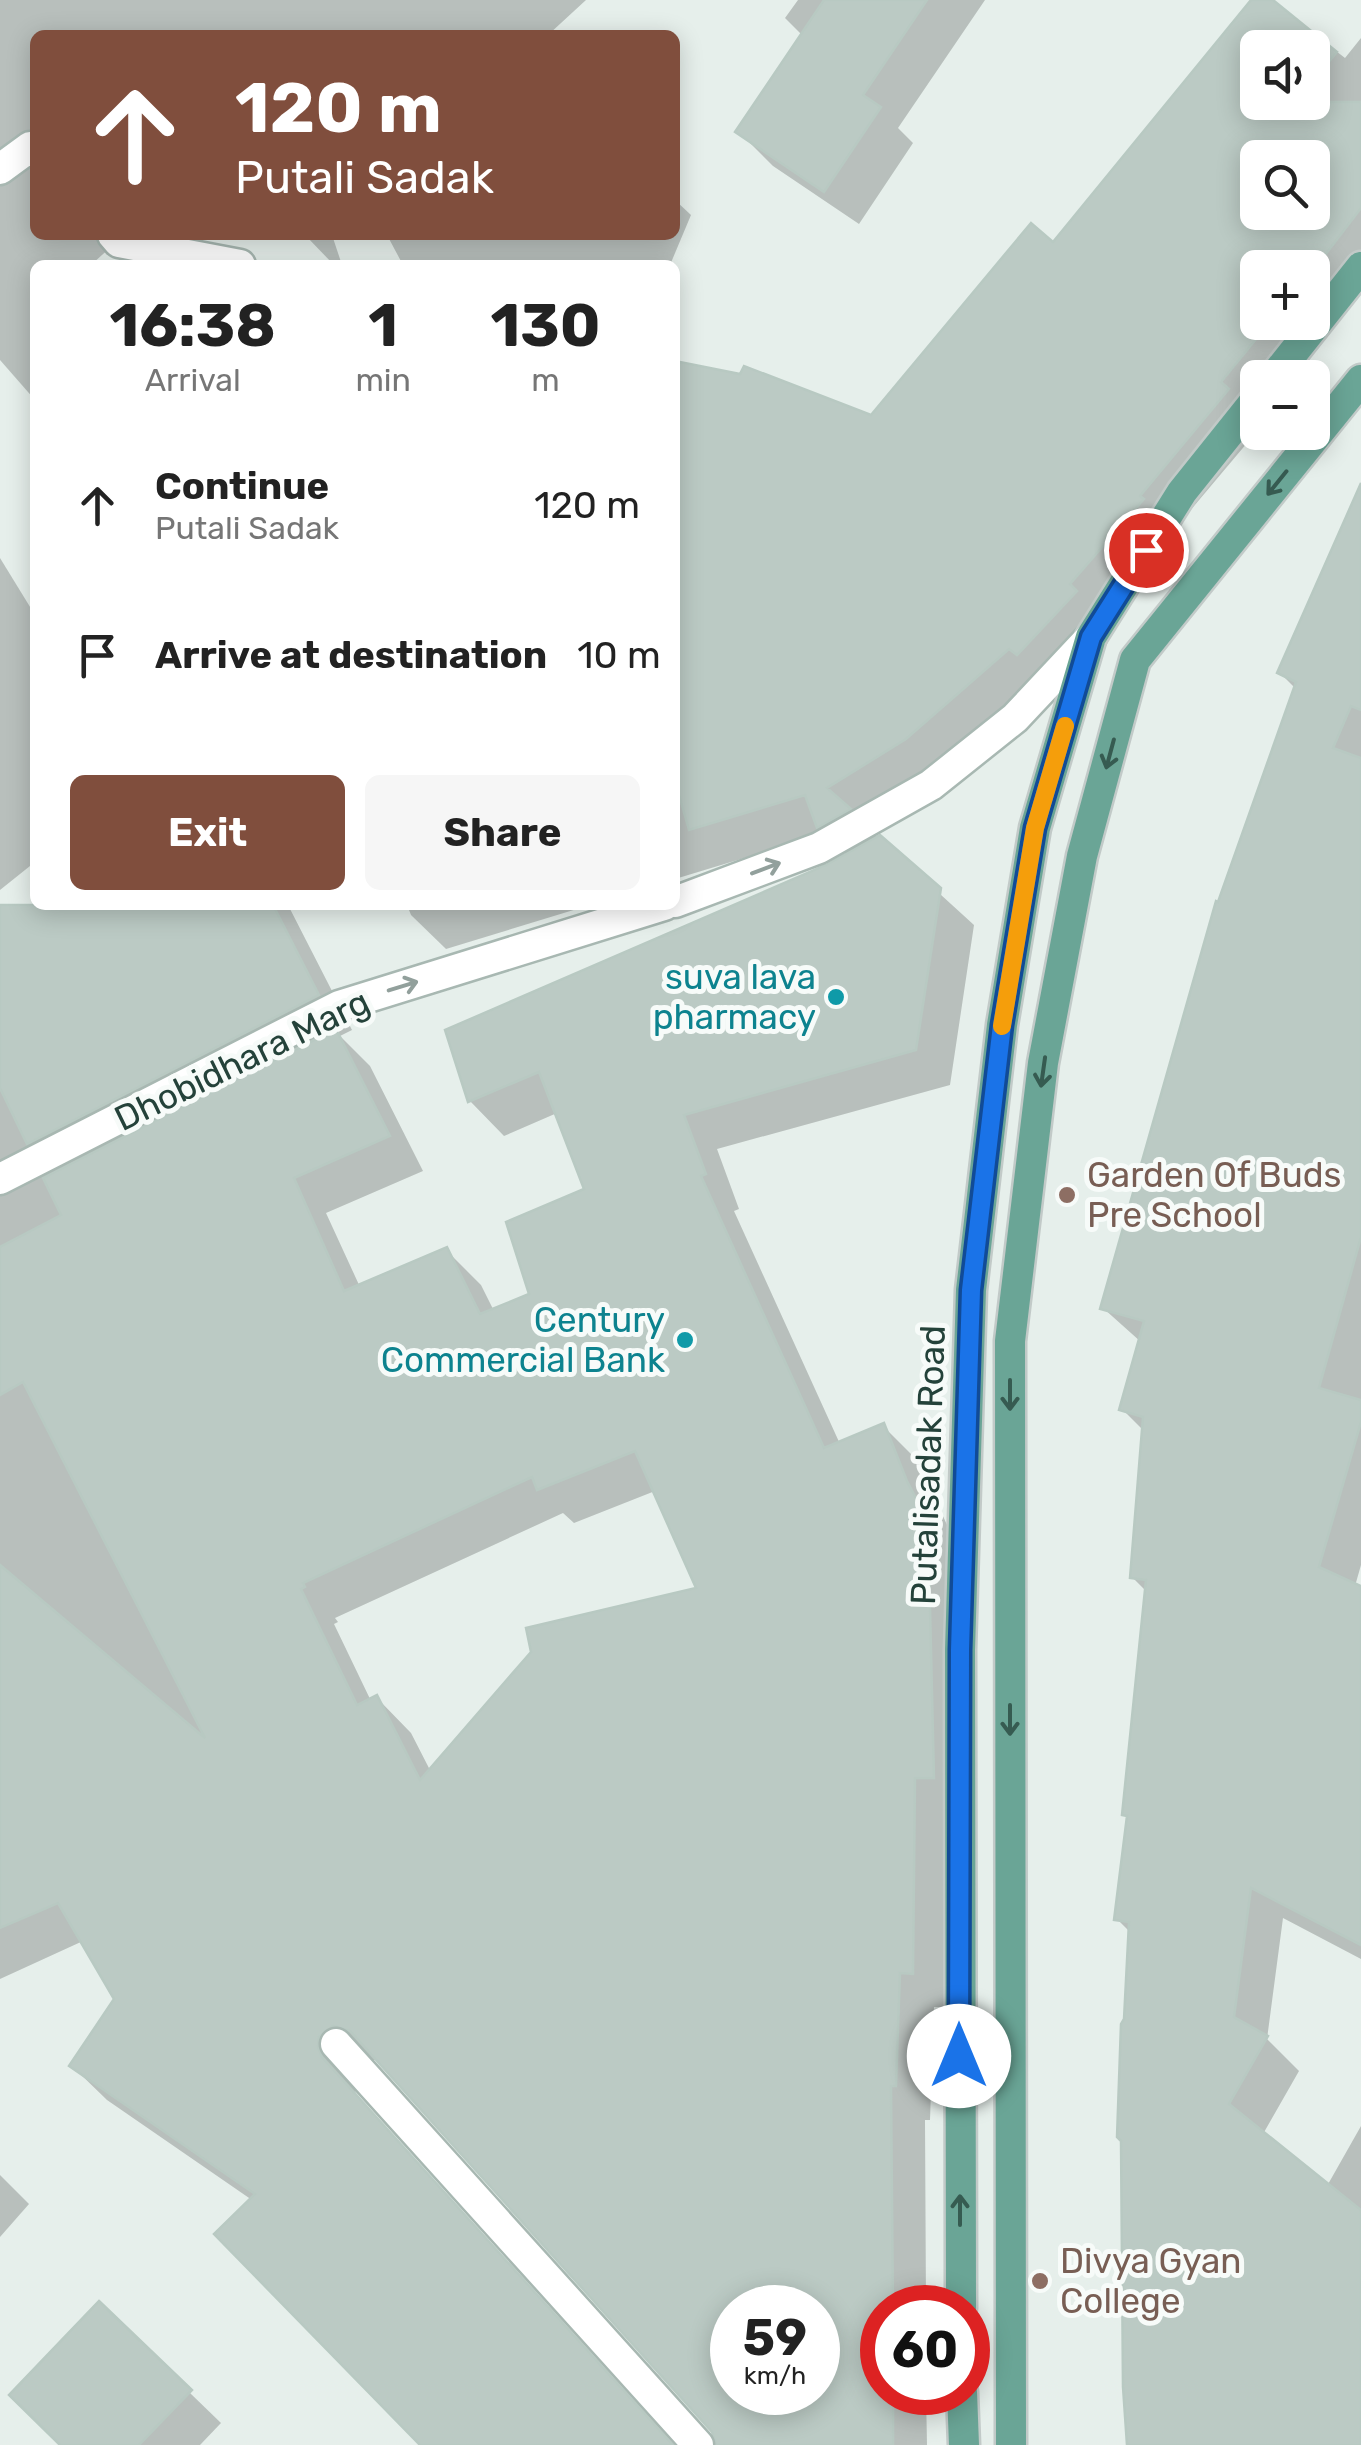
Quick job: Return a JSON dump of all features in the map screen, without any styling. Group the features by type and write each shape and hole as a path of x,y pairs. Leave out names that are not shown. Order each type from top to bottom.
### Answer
{"main road":[{"path":"1287,360 1361,267"},
{"path":"1011,2445 1010,1341 1043,1064 1082,856 1135,660 1361,380"},
{"name":"Putalisadak Road","path":"961,2285 960,1670 971,1290 1002,1025 1035,828 1091,637 1182,492 1240,420"},
{"path":"963,2415 964,2445"}],"street":[{"path":"0,168 30,148"},
{"path":"117,240 214,260"},
{"name":"Dhobidhara Marg","path":"680,896 819,848 931,785 1015,718 1091,637"},
{"name":"Dhobidhara Marg","path":"0,1179 339,1006 636,910"},
{"path":"336,2044 698,2445"}],"building":[{"path":"824,0 927,0 863,95 881,107 824,192 735,132"},
{"path":"1251,0 1273,0 1310,30 1240,30 1240,120 1330,120 1330,102 1361,102 1361,208 1329,250 1240,250 1240,340 1255,340 1221,382 1229,389 1140,496 1144,499 1070,584 1077,591 1017,655 1009,649 906,739 827,788 851,809 817,828 805,795 689,830 680,798 680,362 740,374 744,366 871,415 1031,223 1053,242"},
{"path":"1361,483 1361,710 1351,706 1333,748 1361,758 1361,1237 1319,1388 1361,1400 1361,1422 1319,1567 1361,1586 1361,1945 1251,1888 1234,2017 1268,2036 1229,2104 1361,2210 1361,2445 1127,2445 1121,2141 1117,2137 1129,1922 1114,1920 1127,1816 1122,1815 1146,1580 1130,1578 1143,1417 1119,1410 1144,1321 1100,1309 1216,901 1296,682 1277,673"},
{"path":"880,835 941,888 916,1050 684,1115 706,1174 701,1176 824,1448 884,1423 928,1521 934,1778 915,1778 913,1974 900,1973 896,2086 891,2086 893,2285 860,2285 860,2415 893,2415 893,2445 716,2445 712,2432 350,2031 333,2026 319,2037 322,2057 673,2445 420,2445 214,2234 255,2194 69,2066 114,1999 58,1903 0,1928 0,1565 205,1738 23,1382 0,1395 0,1247 61,1215 43,1178 336,1029 390,1136 294,1178 344,1291 447,1247 480,1314 529,1294 506,1222 584,1189 539,1072 468,1102 445,1030 826,865","holes":["635,1451 696,1588 526,1628 531,1652 420,1780 377,1695 357,1705 301,1589 305,1587 303,1583 532,1477 537,1490"]},
{"path":"0,905 30,905 30,910 276,910 319,995 27,1144 0,1088"},
{"path":"99,2301 192,2390 139,2445 60,2445 9,2395"}],"slow traffic":[{"path":"1002,1026 1035,828 1065,726"}],"place":[{"name":"suva lava pharmacy","path":"836,997"},
{"name":"Garden Of Buds Pre School","path":"1067,1195"},
{"name":"Century Commercial Bank","path":"685,1340"},
{"name":"Divya Gyan College","path":"1040,2281"}],"route":[{"path":"959,2056 960,1650 971,1290 1002,1025 1035,828 1091,637 1146,550"}]}
